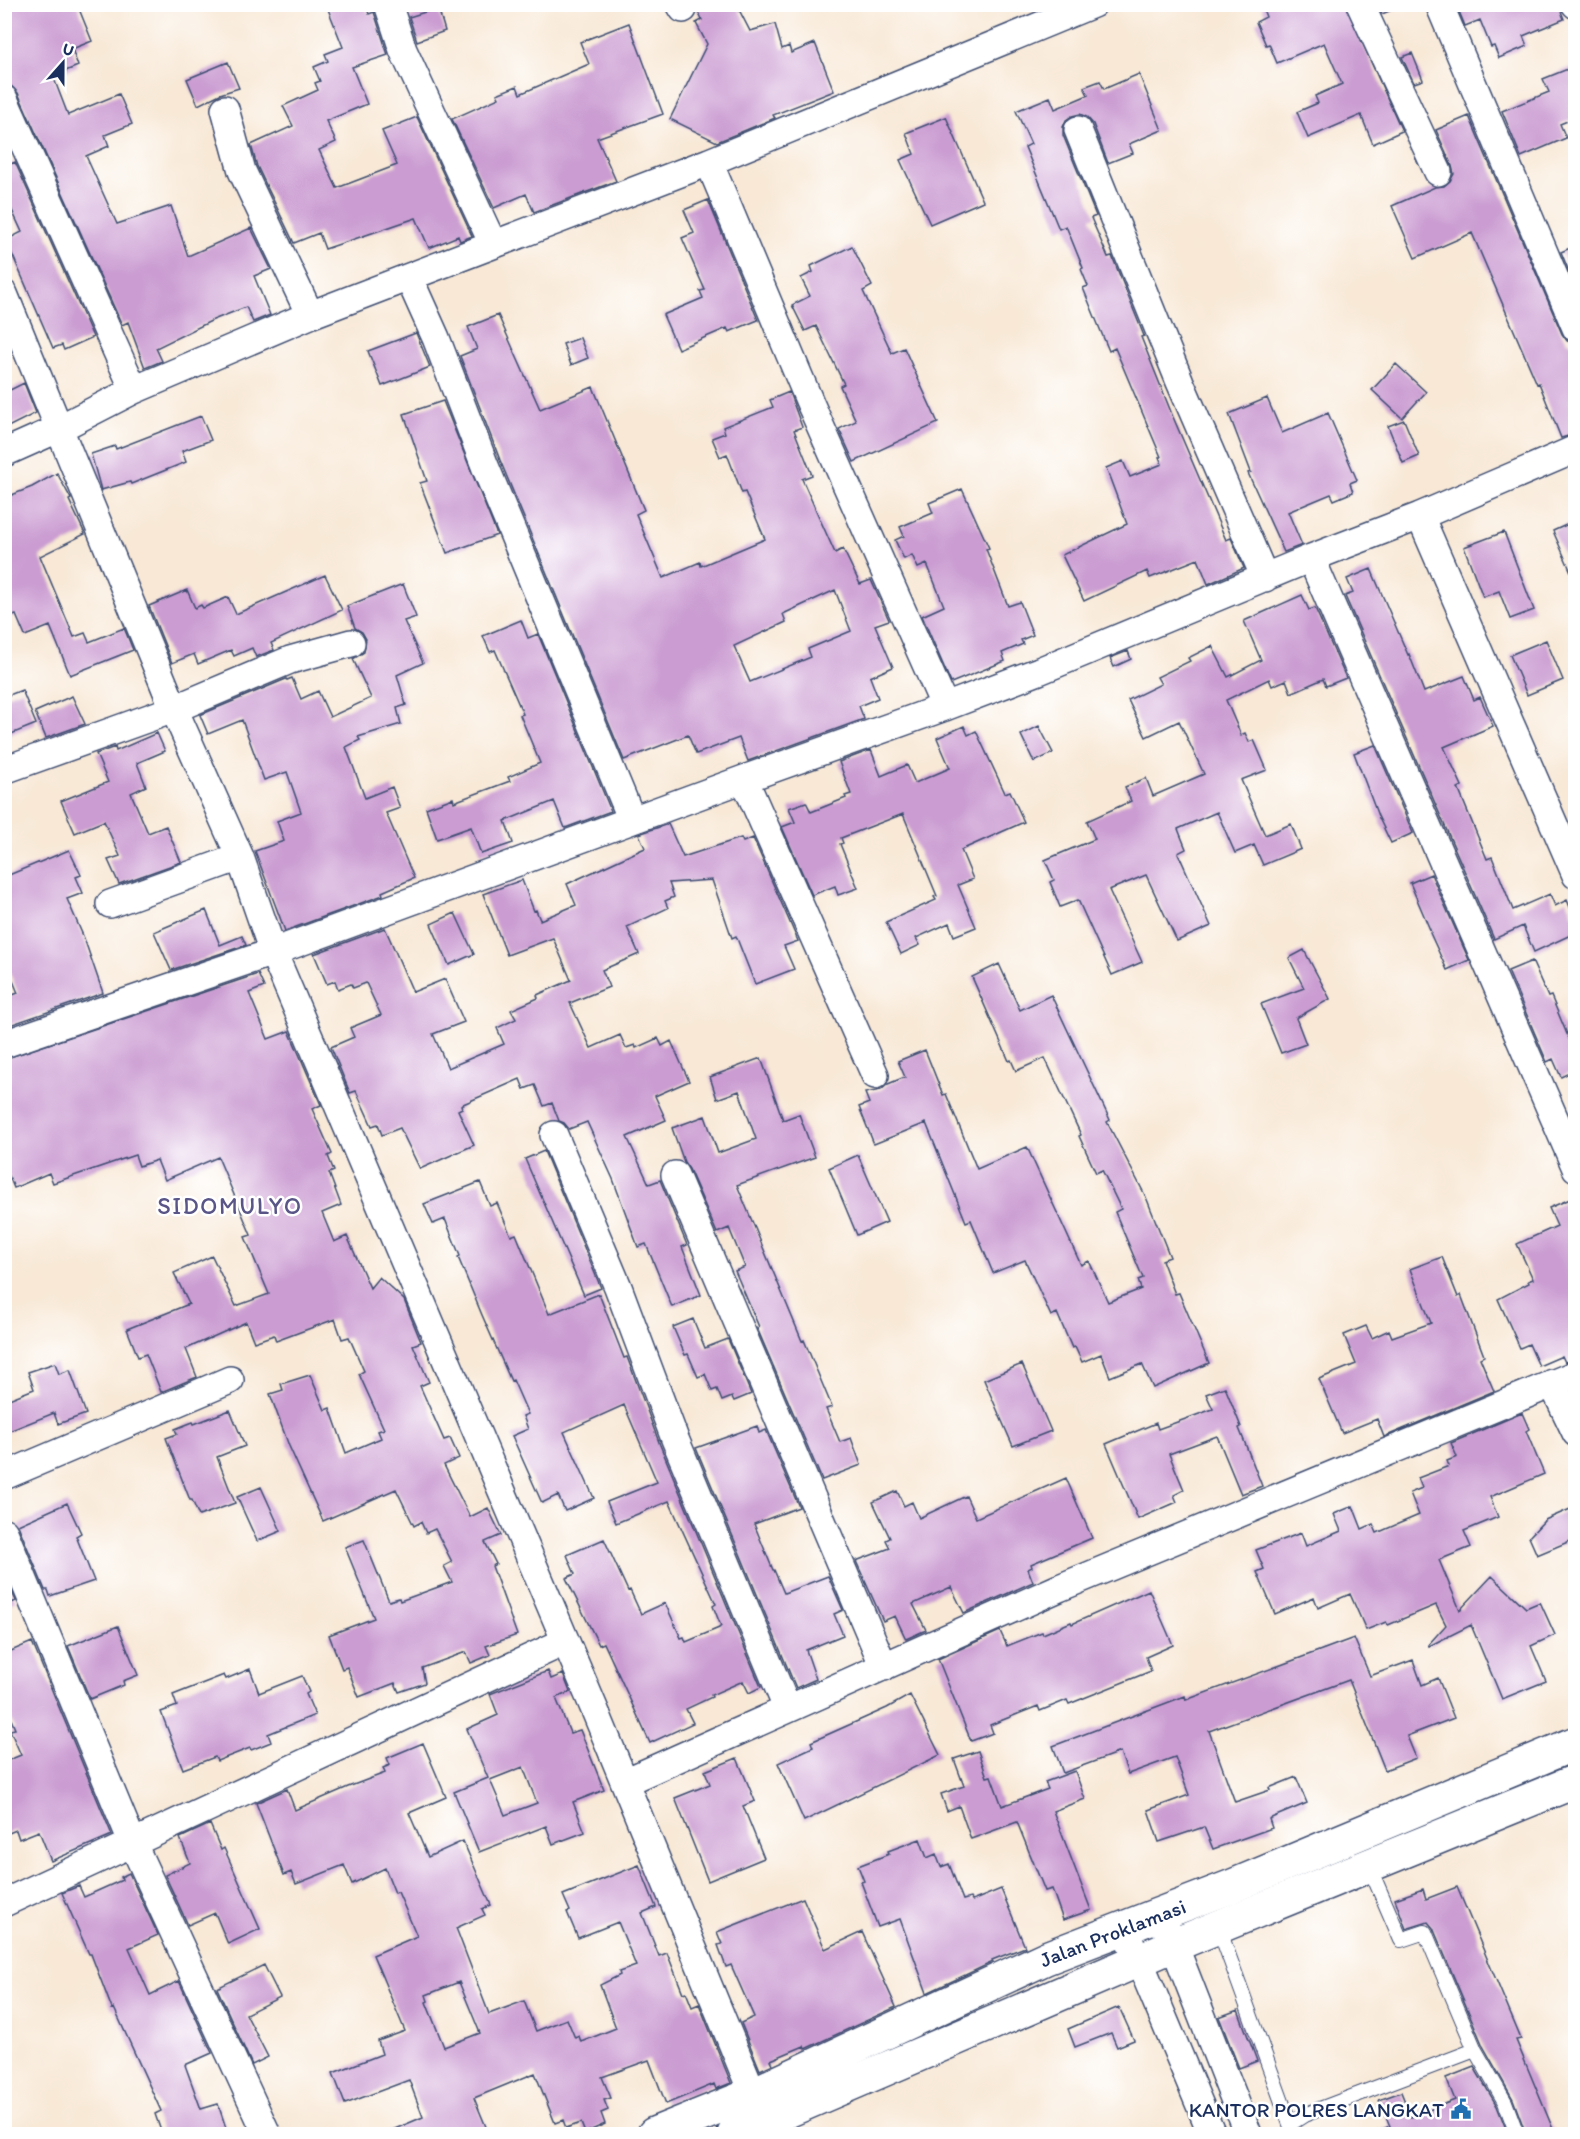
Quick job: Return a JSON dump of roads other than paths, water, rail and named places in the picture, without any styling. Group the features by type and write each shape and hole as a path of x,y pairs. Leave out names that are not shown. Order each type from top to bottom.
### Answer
{"street":[{"path":"388,4 403,50 493,244"},
{"path":"4,453 60,428 134,390 310,315 709,162 1094,4"},
{"path":"1360,4 1438,172"},
{"path":"1439,4 1575,328"},
{"path":"4,99 134,390"},
{"path":"225,109 242,171 310,315"},
{"path":"1078,129 1180,382 1265,579"},
{"path":"709,162 811,405 945,707"},
{"path":"409,278 436,338 485,466 632,820"},
{"path":"4,294 174,709 240,857 273,952 762,2107"},
{"path":"4,1044 273,952 945,707 1050,667 1575,451"},
{"path":"1420,516 1575,875"},
{"path":"1311,558 1575,1168"},
{"path":"4,770 174,709 290,660 351,644"},
{"path":"744,779 875,1075"},
{"path":"110,904 240,857"},
{"path":"554,1135 618,1287 675,1439 787,1708"},
{"path":"675,1174 884,1667"},
{"path":"625,1782 1059,1588 1564,1378 1575,1433"},
{"path":"4,1476 230,1380"},
{"path":"4,1532 133,1844 267,2134"},
{"path":"4,1903 564,1642"},
{"name":"Jalan Proklamasi","path":"654,2134 762,2107 1139,1960 1174,1945 1211,1912 1575,1743"},
{"name":"Jalan Proklamasi","path":"734,2134 762,2107 1046,1958 1158,1915 1211,1912 1369,1865 1575,1781"},
{"path":"1158,1915 1174,1945 1248,2134"},
{"path":"1122,1928 1139,1960 1212,2134"}],"lane":[{"path":"1369,1865 1401,1941 1425,1932 1475,2050 1505,2102 1517,2134"},
{"path":"1211,1912 1292,2129 1304,2115 1475,2050"}],"place":[{"name":"KANTOR POLRES LANGKAT","path":"1461,2109"}],"district":[{"name":"SIDOMULYO","path":"230,1205"}]}
